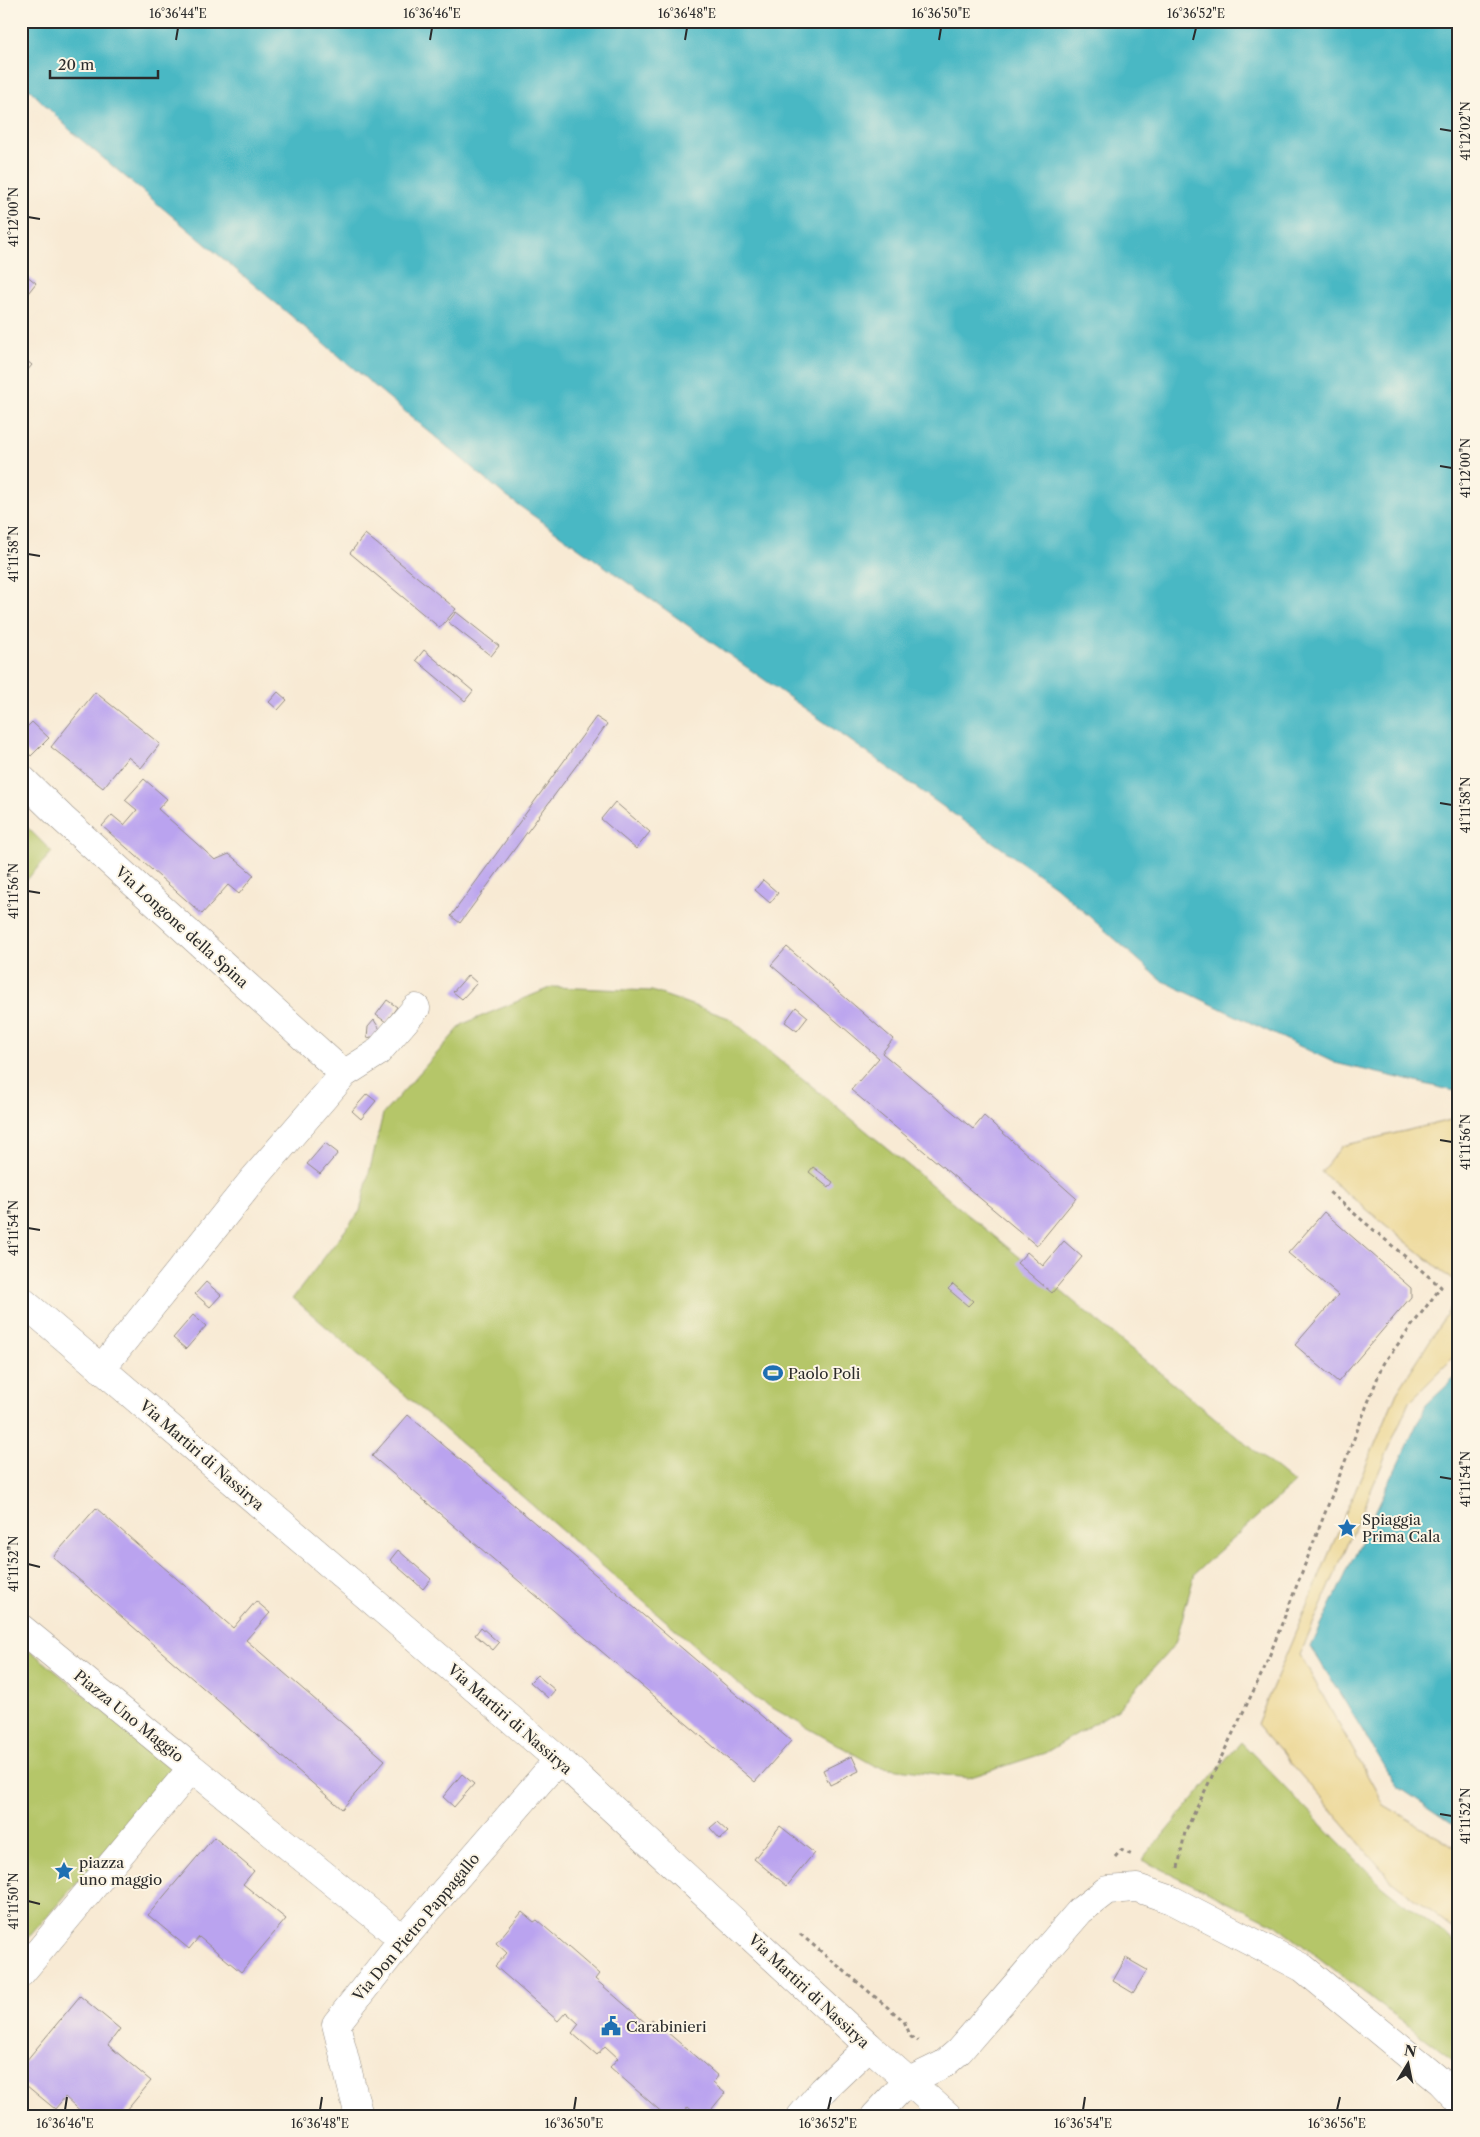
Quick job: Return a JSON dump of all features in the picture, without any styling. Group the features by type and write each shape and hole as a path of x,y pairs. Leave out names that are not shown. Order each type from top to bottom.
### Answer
{"street":[{"name":"Via Longone della Spina","path":"21,778 62,818 344,1074"},
{"path":"100,1369 251,1182 344,1074 378,1053 416,1008"},
{"name":"Via Martiri di Nassirya","path":"21,1300 558,1760 907,2082 948,2116"},
{"name":"Piazza Uno Maggio","path":"21,1628 192,1768 21,1973"},
{"name":"Via Don Pietro Pappagallo","path":"359,2116 336,2024 403,1939 558,1760"},
{"path":"192,1768 403,1939"},
{"path":"875,2116 907,2082 944,2064 959,2051 1080,1911 1108,1890 1137,1888 1172,1900 1303,1968 1441,2082 1459,2101"},
{"path":"801,2116 823,2090 869,2046"}],"path":[{"path":"1172,1900 1184,1832 1265,1667 1383,1364 1441,1287 1329,1192"}],"green space":[{"path":"21,821 52,852 21,886"},
{"path":"552,987 652,991 729,1018 1294,1483 1195,1573 1175,1644 1118,1709 1045,1753 968,1778 875,1766 755,1698 293,1298 360,1211 383,1114 463,1024"},
{"name":"piazza uno maggio","path":"21,1643 176,1770 21,1946"},
{"path":"1241,1742 1383,1887 1459,1945 1459,2065 1276,1925 1142,1860"}],"sand":[{"path":"1459,1118 1459,1285 1321,1172 1342,1146"},
{"name":"Spiaggia Prima Cala","path":"1459,1295 1459,1352 1409,1402 1300,1655 1384,1805 1459,1849 1459,1933 1392,1881 1257,1724 1397,1392"}],"water":[{"path":"21,21 1459,21 1459,1092 1335,1063 1161,980 1055,886 507,497 72,132 21,81"},
{"path":"1459,1374 1459,1828 1397,1786 1311,1647 1426,1405"}],"building":[{"path":"21,271 36,283 21,302"},
{"path":"21,356 32,365 21,378"},
{"path":"365,534 456,609 440,628 350,553"},
{"path":"456,612 499,646 491,656 448,622"},
{"path":"424,650 473,691 465,701 416,660"},
{"path":"95,692 160,744 141,768 128,757 103,788 51,747"},
{"path":"278,692 287,700 278,710 269,702"},
{"path":"596,717 607,724 460,923 451,916"},
{"path":"32,722 49,738 31,756 21,746 21,733"},
{"path":"144,779 167,799 158,809 215,860 229,854 254,875 239,894 228,885 202,914 102,826 112,815 124,825 137,810 125,800"},
{"path":"615,802 650,832 636,849 601,819"},
{"path":"763,880 778,893 770,903 755,890"},
{"path":"787,947 893,1039 882,1053 973,1129 984,1116 1076,1198 1037,1246 851,1090 879,1058 771,965"},
{"path":"468,975 477,983 462,999 453,992"},
{"path":"387,1000 397,1007 386,1022 376,1015"},
{"path":"796,1007 808,1017 797,1031 785,1022"},
{"path":"374,1020 381,1031 376,1036 367,1038 368,1027"},
{"path":"367,1094 376,1101 361,1119 352,1111"},
{"path":"325,1143 338,1153 320,1174 307,1164"},
{"path":"813,1167 833,1182 829,1188 809,1172"},
{"path":"1324,1212 1411,1288 1411,1297 1338,1382 1295,1345 1338,1295 1288,1253"},
{"path":"1064,1241 1082,1257 1052,1293 1017,1263 1027,1252 1043,1266"},
{"path":"206,1282 221,1295 210,1307 195,1294"},
{"path":"953,1284 973,1301 968,1306 948,1289"},
{"path":"193,1315 206,1326 186,1349 173,1338"},
{"path":"408,1415 791,1741 755,1782 372,1456"},
{"path":"96,1508 233,1628 256,1601 270,1613 246,1640 385,1760 342,1809 53,1557"},
{"path":"398,1550 431,1579 423,1589 390,1560"},
{"path":"481,1627 499,1643 493,1650 475,1635"},
{"path":"537,1675 555,1690 548,1698 530,1682"},
{"path":"852,1756 859,1771 830,1785 823,1770"},
{"path":"462,1774 474,1784 454,1807 443,1797"},
{"path":"717,1822 728,1832 720,1839 710,1828"},
{"path":"780,1826 814,1853 787,1886 754,1859"},
{"path":"214,1837 254,1871 243,1884 286,1919 241,1972 199,1937 189,1949 148,1915"},
{"path":"522,1912 534,1922 537,1920 599,1974 595,1979 647,2024 652,2019 718,2076 713,2083 725,2093 706,2116 698,2116 688,2107 681,2116 666,2116 610,2067 618,2058 605,2046 597,2055 572,2033 579,2024 566,2012 558,2021 495,1966 507,1953 496,1943"},
{"path":"1126,1958 1147,1970 1133,1993 1113,1981"},
{"path":"80,1996 120,2029 108,2045 151,2081 122,2116 86,2116 65,2097 55,2109 21,2081 21,2067"}],"place":[{"name":"Paolo Poli","path":"773,1373"},
{"name":"Spiaggia Prima Cala","path":"1347,1528"},
{"name":"piazza uno maggio","path":"64,1871"},
{"name":"Carabinieri","path":"611,2026"}]}
